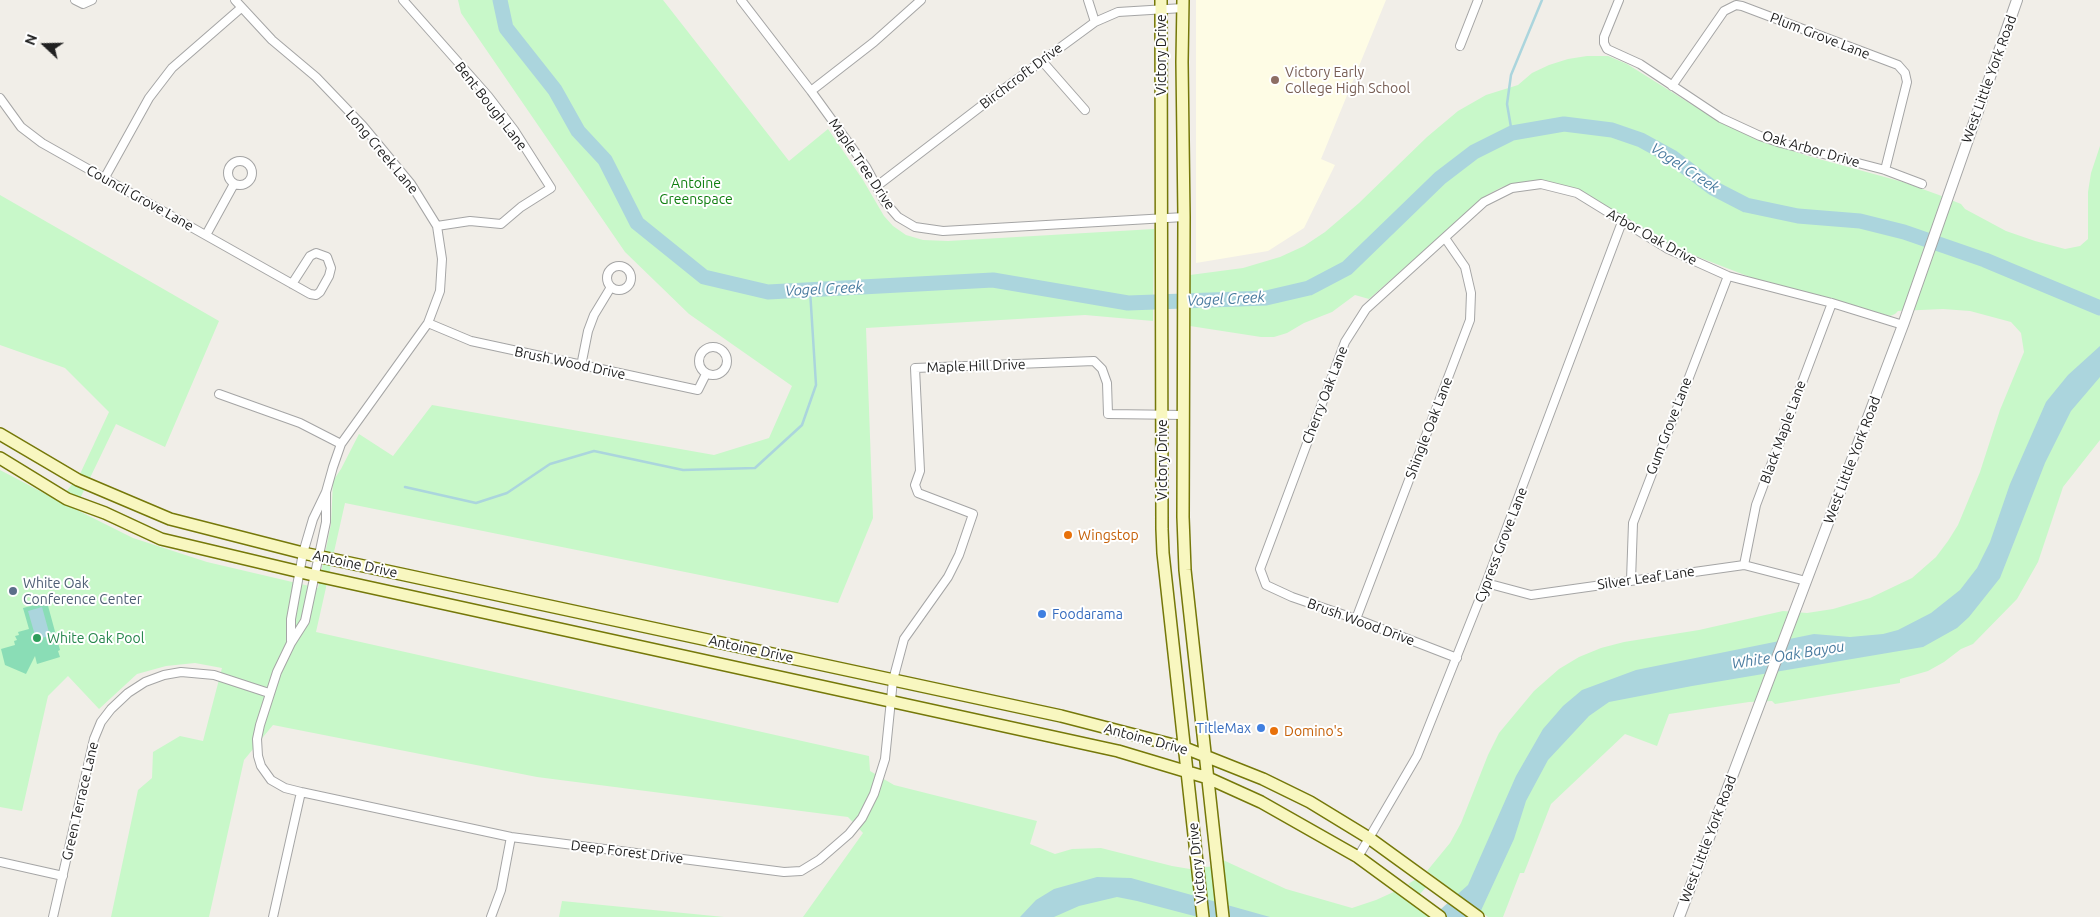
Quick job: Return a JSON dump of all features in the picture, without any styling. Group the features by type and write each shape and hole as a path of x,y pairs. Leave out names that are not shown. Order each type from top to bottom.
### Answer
{"main road":[{"name":"Victory Drive","path":"1161,4 1163,554 1203,917"},
{"name":"Victory Drive","path":"1183,4 1183,517 1185,570 1223,917"},
{"name":"Antoine Drive","path":"0,434 78,480 170,519 317,556 1061,716 1184,748 1263,779 1310,802 1369,838 1478,917"},
{"name":"Antoine Drive","path":"0,458 67,499 161,539 313,576 1118,751 1187,771 1208,778 1261,802 1358,857 1440,917"},
{"path":"67,499 78,480"},
{"path":"161,539 170,519"},
{"path":"432,601 436,582"},
{"path":"556,628 560,608"},
{"path":"1171,622 1190,618"},
{"path":"722,665 727,643"},
{"path":"1009,728 1010,706"}],"street":[{"path":"75,0 83,4 92,0"},
{"name":"Long Creek Lane","path":"235,0 272,40 316,77 363,126 411,184 437,226 442,259 440,290 428,323 341,444 326,492 313,519 304,553 291,619 291,643"},
{"name":"Bent Bough Lane","path":"403,0 488,96 514,130 551,188 521,207 501,224 470,221 437,226"},
{"name":"Maple Tree Drive","path":"741,0 811,91 866,167 885,202 898,218 916,227 943,231 1184,217"},
{"path":"811,91 874,42 921,0"},
{"path":"1088,0 1095,22"},
{"path":"1460,46 1478,0"},
{"name":"Oak Arbor Drive","path":"1619,0 1604,42 1607,49 1640,64 1721,118 1760,136 1885,170 1922,184"},
{"name":"West Little York Road","path":"1679,917 1903,325 2017,0"},
{"name":"Birchcroft Drive","path":"877,186 1095,22 1118,12 1161,4 1183,4"},
{"name":"Plum Grove Lane","path":"1672,86 1724,11 1736,5 1898,65 1905,72 1908,82 1885,170"},
{"path":"104,179 149,98 172,68 241,8"},
{"path":"1042,61 1085,110"},
{"name":"Council Grove Lane","path":"0,98 22,127 42,144 206,234 292,284 310,294 316,295 320,292 329,276 331,268 327,257 316,252 310,256 292,284"},
{"path":"206,234 234,184"},
{"name":"Arbor Oak Drive","path":"1445,238 1484,202 1512,188 1541,184 1577,193 1668,249 1728,276 1832,303 1903,325"},
{"name":"Cypress Grove Lane","path":"1358,857 1417,756 1486,583 1622,222"},
{"name":"Cherry Oak Lane","path":"1266,585 1260,569 1345,342 1366,309 1445,238"},
{"name":"Shingle Oak Lane","path":"1356,619 1470,320 1471,293 1465,267 1445,238"},
{"name":"Gum Grove Lane","path":"1631,580 1632,523 1728,276"},
{"path":"582,366 588,331 594,315 611,287"},
{"name":"Black Maple Lane","path":"1744,565 1756,504 1832,303"},
{"name":"Brush Wood Drive","path":"428,323 471,341 698,390 706,374"},
{"name":"Maple Hill Drive","path":"893,680 904,639 948,577 959,555 973,514 918,493 915,485 920,471 915,368 1094,361 1102,369 1107,383 1108,414 1184,415"},
{"path":"219,394 300,423 341,444"},
{"name":"Long Creek Lane","path":"257,748 260,725 269,693 291,643 305,621 317,556 326,522 326,492"},
{"name":"Silver Leaf Lane","path":"1486,583 1531,595 1744,565 1806,581"},
{"name":"Brush Wood Drive","path":"1266,585 1292,598 1356,619 1457,658"},
{"name":"Green Terrace Lane","path":"53,917 94,739 111,709 128,693 145,682 164,675 181,672 214,675 269,693"},
{"name":"Deep Forest Drive","path":"257,748 261,766 271,780 285,788 301,792 511,837 774,870 800,871 819,860 849,834 862,818 874,794 885,759 893,680"},
{"path":"273,917 301,792"},
{"path":"491,917 501,890 511,837"},
{"path":"0,862 63,876"}],"shaded area":[{"name":"Victory Early College High School","path":"1196,0 1386,0 1321,159 1335,165 1304,228 1268,251 1196,263"}],"green space":[{"name":"Antoine Greenspace","path":"458,0 663,0 789,161 828,129 863,180 884,216 893,226 906,235 923,240 948,241 1154,229 1153,321 1085,315 866,328 873,518 838,603 345,503 316,632 869,756 870,771 894,785 1037,821 1030,844 1055,854 1072,849 1101,848 1190,869 1223,865 1223,860 1286,889 1352,908 1398,890 1433,917 803,917 863,833 848,817 537,777 273,725 244,760 209,917 111,917 138,790 152,778 153,752 180,736 203,741 222,668 195,663 166,666 137,674 99,709 68,676 48,696 22,811 0,807 0,470 59,501 80,474 109,412 65,368 0,345 0,195 219,321 165,447 116,424 75,509 133,538 207,562 318,588 331,524 333,481 359,434 393,456 432,405 714,455 769,438 792,386 689,314 625,252 461,13"},
{"path":"1587,56 1608,56 1627,64 1715,119 1760,140 1808,156 1903,182 1961,204 1965,209 2006,231 2065,249 2080,246 2088,239 2088,192 2091,173 2100,146 2100,440 2063,487 2038,562 2017,599 1973,644 1961,649 1928,671 1900,679 1900,683 1775,704 1772,701 1749,702 1669,714 1657,746 1625,734 1551,804 1524,873 1520,873 1503,917 1488,917 1427,871 1450,843 1461,823 1488,755 1499,733 1534,691 1559,669 1579,657 1601,648 1624,642 1699,630 1783,611 1807,613 1833,609 1870,598 1912,578 1936,557 1958,525 1980,472 2000,410 2024,352 2021,333 2011,322 1970,311 1943,309 1898,311 1890,316 1755,279 1675,248 1572,188 1546,181 1519,183 1502,187 1487,195 1369,299 1355,295 1332,312 1304,323 1287,333 1274,337 1261,337 1190,326 1190,275 1243,268 1280,257 1304,246 1325,232 1359,203 1427,137 1458,111 1486,95 1518,85 1532,73 1549,65"},
{"name":"White Oak Pool","path":"47,602 60,650 58,651 60,657 37,664 35,656 26,674 5,665 1,649 15,645 14,641 17,640 15,636 19,635 18,632 29,629 23,608"},
{"path":"1418,878 1427,886 1420,894 1408,884"},
{"path":"562,901 724,917 559,917"}],"water":[{"name":"White Oak Bayou","path":"2100,346 2100,377 2071,411 2045,463 2000,578 1969,617 1957,628 1923,647 1609,702 1589,716 1548,760 1526,801 1514,839 1478,917 1432,917 1468,885 1516,776 1543,729 1563,706 1582,690 1636,670 1814,634 1850,637 1883,634 1898,630 1931,613 1960,590 1977,568 1990,542 2010,484 2046,402 2068,375"},
{"path":"42,607 50,636 36,639 28,611"},
{"path":"1097,877 1131,878 1270,917 1198,917 1117,897 1079,906 1054,917 1020,917 1036,900 1054,889"}],"waterway":[{"name":"Vogel Creek","path":"500,0 506,28 555,90 578,131 605,160 637,223 704,277 768,292 993,280 1128,303 1266,298 1309,288 1347,268 1440,178 1474,152 1512,133 1564,124 1612,130 1641,140 1672,157 1713,188 1746,205 1798,216 1860,221 1904,232 1985,260 2100,308"},
{"path":"1512,133 1507,104 1511,75 1542,0"},
{"path":"405,487 476,503 507,493 550,464 594,451 683,470 755,468 802,425 816,385 810,290"}],"place":[{"name":"Victory Early College High School","path":"1275,80"},
{"name":"Wingstop","path":"1068,535"},
{"name":"White Oak Conference Center","path":"13,591"},
{"name":"Foodarama","path":"1042,614"},
{"name":"White Oak Pool","path":"37,638"},
{"name":"TitleMax","path":"1261,728"},
{"name":"Domino's","path":"1274,731"}]}
